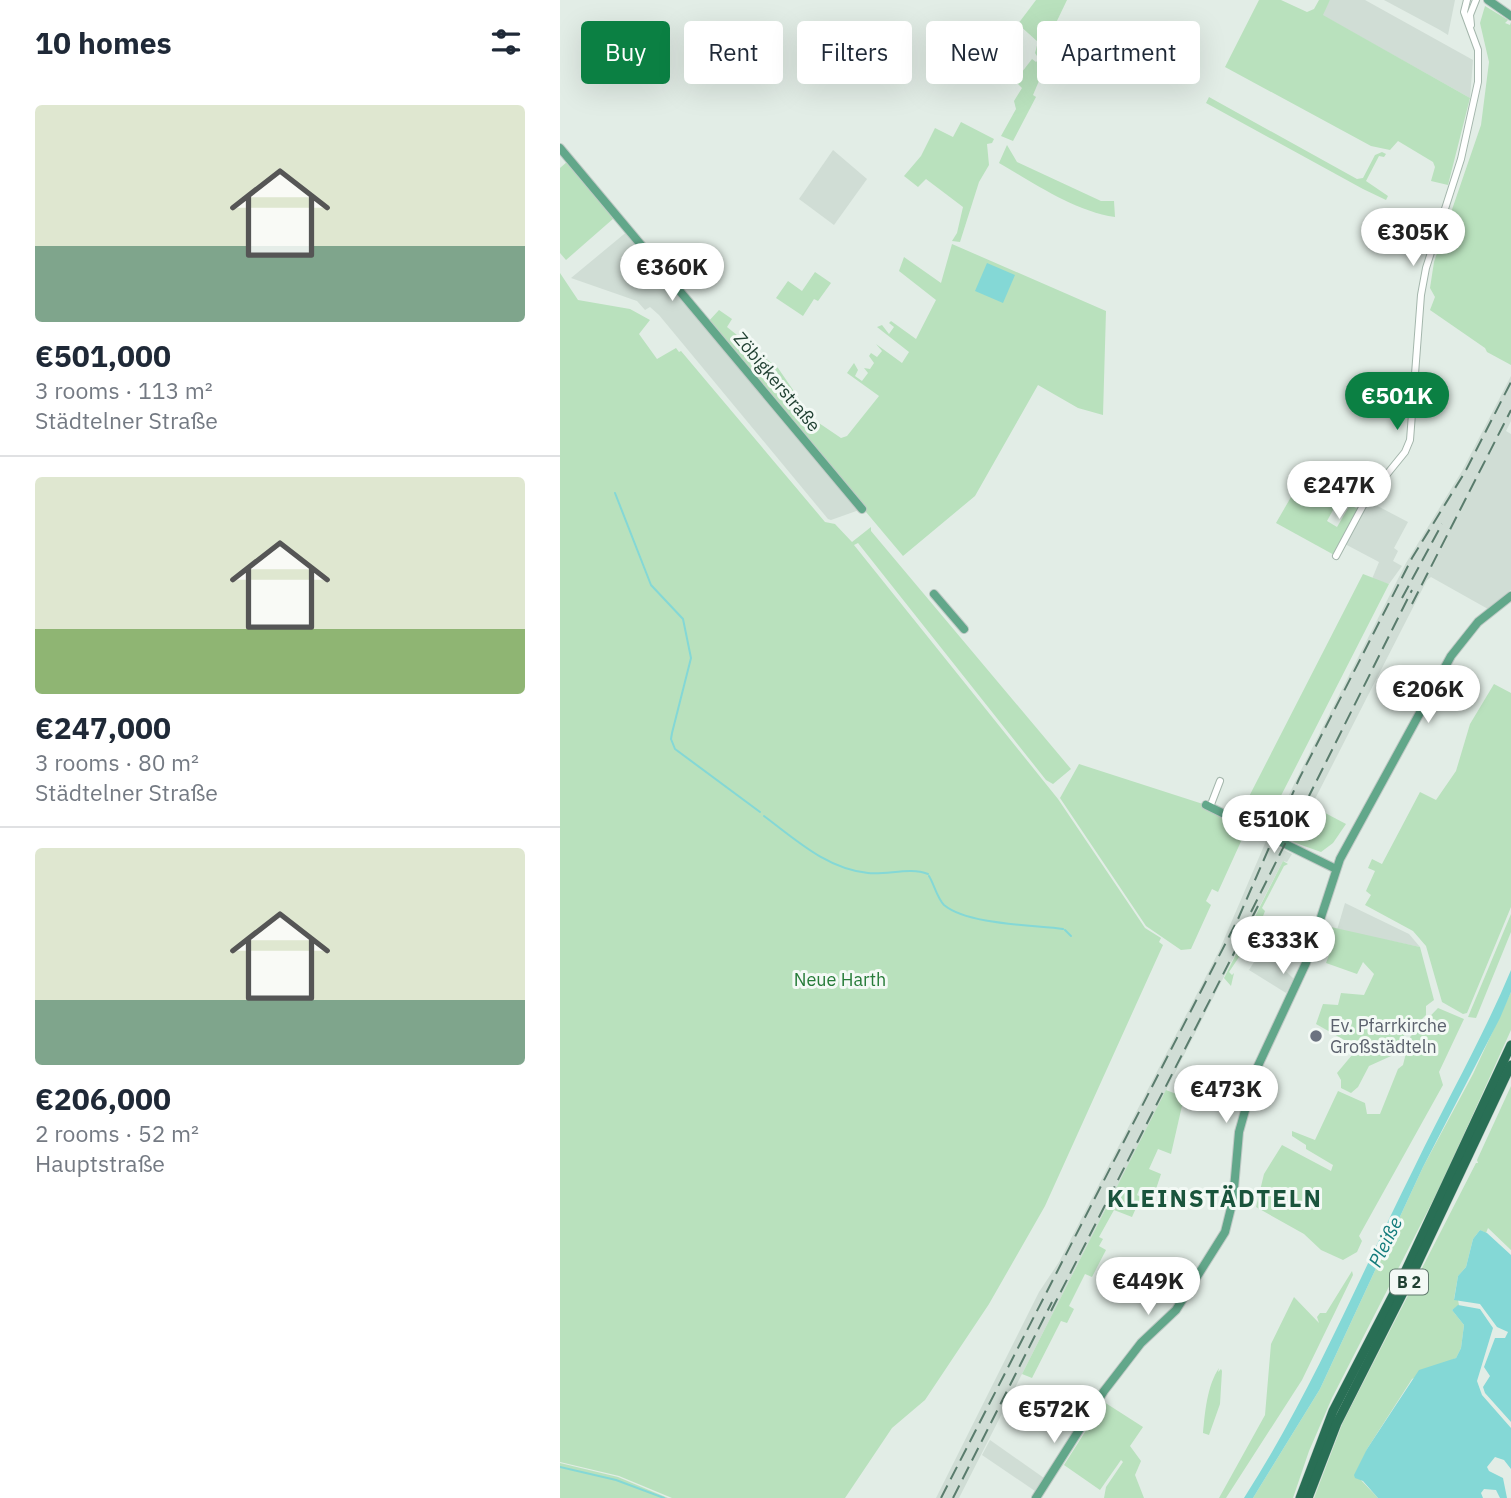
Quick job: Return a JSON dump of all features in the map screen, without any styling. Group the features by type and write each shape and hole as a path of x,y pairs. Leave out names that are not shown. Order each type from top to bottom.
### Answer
{"highway":[{"name":"B 2","path":"1300,1498 1333,1411 1405,1272 1511,1045"},
{"name":"B 2","path":"1308,1498 1337,1423 1416,1267 1511,1065"}],"main road":[{"path":"1488,0 1511,16"},
{"name":"Zöbigkerstraße","path":"560,148 862,509"},
{"path":"934,594 964,629"},
{"path":"1036,1498 1104,1391 1141,1343 1182,1302 1219,1238 1228,1220 1233,1200 1239,1132 1260,1061 1306,963 1336,869 1355,828 1455,650 1478,622 1511,596"},
{"path":"1208,806 1336,869"}],"street":[{"path":"1336,556 1366,500 1405,452 1410,440 1421,295 1426,268 1461,159 1478,82 1479,59 1471,15 1476,0"},
{"path":"1465,1 1465,16 1472,31"},
{"path":"1208,806 1220,781"}],"shaded area":[{"path":"1330,0 1365,0 1473,60 1470,98 1322,15"},
{"path":"1384,0 1455,0 1448,35 1440,30"},
{"path":"833,150 867,179 834,225 799,199"},
{"path":"629,230 862,509 828,519 659,315 650,307 645,310 637,301 571,278"},
{"path":"1511,376 1511,421 1506,431 1511,434 1511,590 1488,609 1431,577 1427,580 1293,842 1272,831 1406,563 1462,471"},
{"path":"1366,500 1408,522 1394,548 1398,551 1393,561 1402,566 1389,584 1372,579 1379,562 1343,543"},
{"path":"1266,841 1292,854 1287,862 1283,861 1271,884 959,1498 936,1498 1039,1292 1059,1262 1219,951"},
{"path":"1345,903 1409,934 1420,947 1337,930"},
{"path":"1284,938 1289,942 1277,963 1294,979 1286,993 1249,970 1259,954 1268,959"},
{"path":"990,1440 1044,1478 1035,1491 982,1455"}],"green space":[{"path":"1036,0 1067,0 1057,21 1037,21 1037,41 1023,28 1023,21 1020,21"},
{"path":"1259,0 1281,0 1307,12 1314,9 1319,0 1330,0 1323,15 1470,98 1448,185 1431,181 1435,167 1433,162 1398,141 1390,150 1371,146 1225,67"},
{"path":"1485,6 1508,20 1505,23 1510,25 1511,22 1511,365 1487,352 1430,310 1435,297 1430,288 1434,262 1481,125 1489,62 1480,23"},
{"path":"1032,59 1036,62 1038,84 1033,95 1036,97 1013,141 1001,136 1016,109 1014,101 1022,88 1018,84 1023,84 1023,71"},
{"path":"1209,97 1357,179 1363,178 1375,155 1382,152 1386,154 1384,157 1379,156 1366,181 1388,196 1386,200 1206,103"},
{"path":"961,122 994,139 987,144 989,165 979,182 960,242 952,241 957,233 963,207 926,179 918,187 904,176 921,156 935,128 953,137"},
{"path":"1007,145 1017,162 1101,201 1114,201 1115,217 1070,203 999,163"},
{"path":"568,161 614,218 566,260 560,253 560,168"},
{"path":"952,244 1106,311 1103,415 1078,408 1038,385 975,496 903,556 707,323 719,310 732,319 727,327 778,368 813,419 841,438 847,436 879,396 847,373 854,363 858,370 855,376 862,381 868,373 864,368 870,369 874,363 869,356 871,353 877,357 882,351 876,344 902,363 909,352 877,327 882,325 889,334 894,327 889,323 891,321 916,339 936,300 899,271 904,257 941,283"},
{"path":"815,272 831,283 818,301 814,299 803,316 776,298 788,281 802,291"},
{"name":"Neue Harth","path":"560,273 578,300 630,309 650,320 639,334 657,359 676,348 681,351 825,522 835,524 852,542 871,527 871,531 1071,769 1053,784 1046,780 858,543 854,545 1058,799 1145,928 1161,938 1159,942 1163,945 1045,1206 989,1304 925,1400 892,1428 845,1498 672,1498 619,1476 560,1462"},
{"path":"1302,478 1339,499 1327,521 1337,527 1350,505 1360,510 1336,556 1276,523"},
{"path":"1363,574 1389,584 1262,833 1248,826 1218,892 1212,889 1206,901 1211,905 1191,949 1181,950 1146,926 1060,798 1079,764 1206,805 1237,820"},
{"path":"1494,684 1511,693 1511,907 1467,1013 1463,1014 1442,1002 1426,946 1413,931 1365,905 1371,895 1366,891 1375,871 1368,868 1372,859 1382,864 1420,792 1436,800 1456,771 1470,724"},
{"path":"1312,806 1346,824 1333,843 1321,852 1293,842"},
{"path":"1283,861 1288,864 1284,866 1262,908 1265,911 1260,924 1258,923 1237,953 1239,957 1229,972 1232,975 1234,973 1231,986 1224,978"},
{"path":"1511,914 1511,932 1476,1018 1468,1017"},
{"path":"1322,925 1420,947 1434,1000 1426,1006 1426,1015 1413,1028 1408,1027 1403,1034 1405,1037 1400,1052 1369,1066 1358,1087 1351,1093 1341,1088 1337,1073 1352,1055 1359,1054 1362,1050 1316,1024 1323,1004 1338,1005 1341,993 1364,995 1374,974 1363,962 1357,974 1326,963 1329,955 1314,950"},
{"path":"1511,992 1511,1030 1443,1181 1332,1398 1309,1451 1293,1498 1253,1498 1320,1389 1423,1167 1473,1074"},
{"path":"1438,1008 1464,1019 1439,1072 1443,1085 1359,1236 1362,1241 1357,1252 1343,1260 1321,1250 1304,1234 1256,1207 1264,1174 1282,1145 1331,1171 1333,1165 1306,1149 1306,1145 1292,1136 1292,1131 1315,1140 1338,1091 1365,1103 1367,1114 1380,1114 1398,1069 1403,1065 1410,1037"},
{"path":"1511,1086 1511,1250 1488,1228 1486,1233 1480,1230 1473,1239 1466,1267 1458,1276 1454,1299 1458,1300 1459,1305 1452,1310 1464,1325 1461,1348 1456,1358 1412,1379 1367,1449 1359,1478 1378,1498 1314,1498 1343,1422 1478,1163 1477,1160"},
{"path":"1166,1090 1184,1097 1171,1154 1158,1149 1149,1169 1161,1174 1154,1195 1139,1190 1137,1195 1141,1197 1132,1217 1114,1210 1099,1237 1103,1239 1099,1246 1106,1250 1092,1277 1085,1274 1069,1306 1074,1309 1067,1323 1061,1321 1032,1378 1022,1374"},
{"path":"1352,1271 1353,1275 1302,1380 1226,1498 1219,1498 1265,1415 1271,1344 1294,1297 1319,1323 1317,1317 1320,1313 1326,1313"},
{"path":"1219,1368 1218,1372 1221,1369 1222,1371 1220,1404 1209,1435 1203,1433 1206,1408 1209,1391"},
{"path":"1104,1402 1143,1427 1130,1446 1141,1461 1135,1475 1144,1498 1104,1498 1106,1487 1123,1462 1121,1460 1100,1490 1064,1465"},
{"path":"560,1463 618,1477 668,1498 560,1498"}],"water":[{"path":"987,263 1015,275 1003,303 975,291"},
{"name":"Pleiße","path":"1511,970 1511,992 1500,1018 1423,1167 1320,1389 1253,1498 1244,1498 1313,1376 1489,1020"},
{"path":"1480,1230 1511,1255 1511,1422 1485,1393 1483,1387 1490,1376 1484,1367 1495,1338 1505,1338 1508,1332 1497,1327 1480,1304 1454,1300 1458,1276 1466,1267 1473,1239"},
{"path":"1458,1305 1480,1309 1493,1328 1477,1381 1482,1395 1511,1428 1511,1469 1504,1460 1495,1457 1487,1467 1489,1471 1503,1478 1507,1498 1500,1498 1496,1490 1484,1489 1481,1493 1483,1498 1378,1498 1354,1475 1367,1449 1419,1370 1456,1358 1461,1348 1464,1325 1452,1310"}],"waterway":[{"path":"615,493 651,585 683,619 691,658 672,733 675,749 760,812"},
{"path":"764,816 800,844 839,866 868,873 914,871 928,874"},
{"path":"929,876 944,905 955,912 985,920 1063,929"},
{"path":"1065,930 1071,936"},
{"path":"560,1467 616,1480 664,1498"}],"railway":[{"path":"941,1498 1238,919 1299,779 1412,558 1465,472 1511,382"},
{"path":"1412,604 1511,410"},
{"path":"1402,598 1442,524"},
{"path":"1251,912 1412,590"},
{"path":"1051,1311 1258,906"},
{"path":"953,1498 1052,1302"}],"place":[{"name":"Ev. Pfarrkirche Großstädteln","path":"1316,1036"}],"district":[{"name":"KLEINSTÄDTELN","path":"1215,1199"}]}
